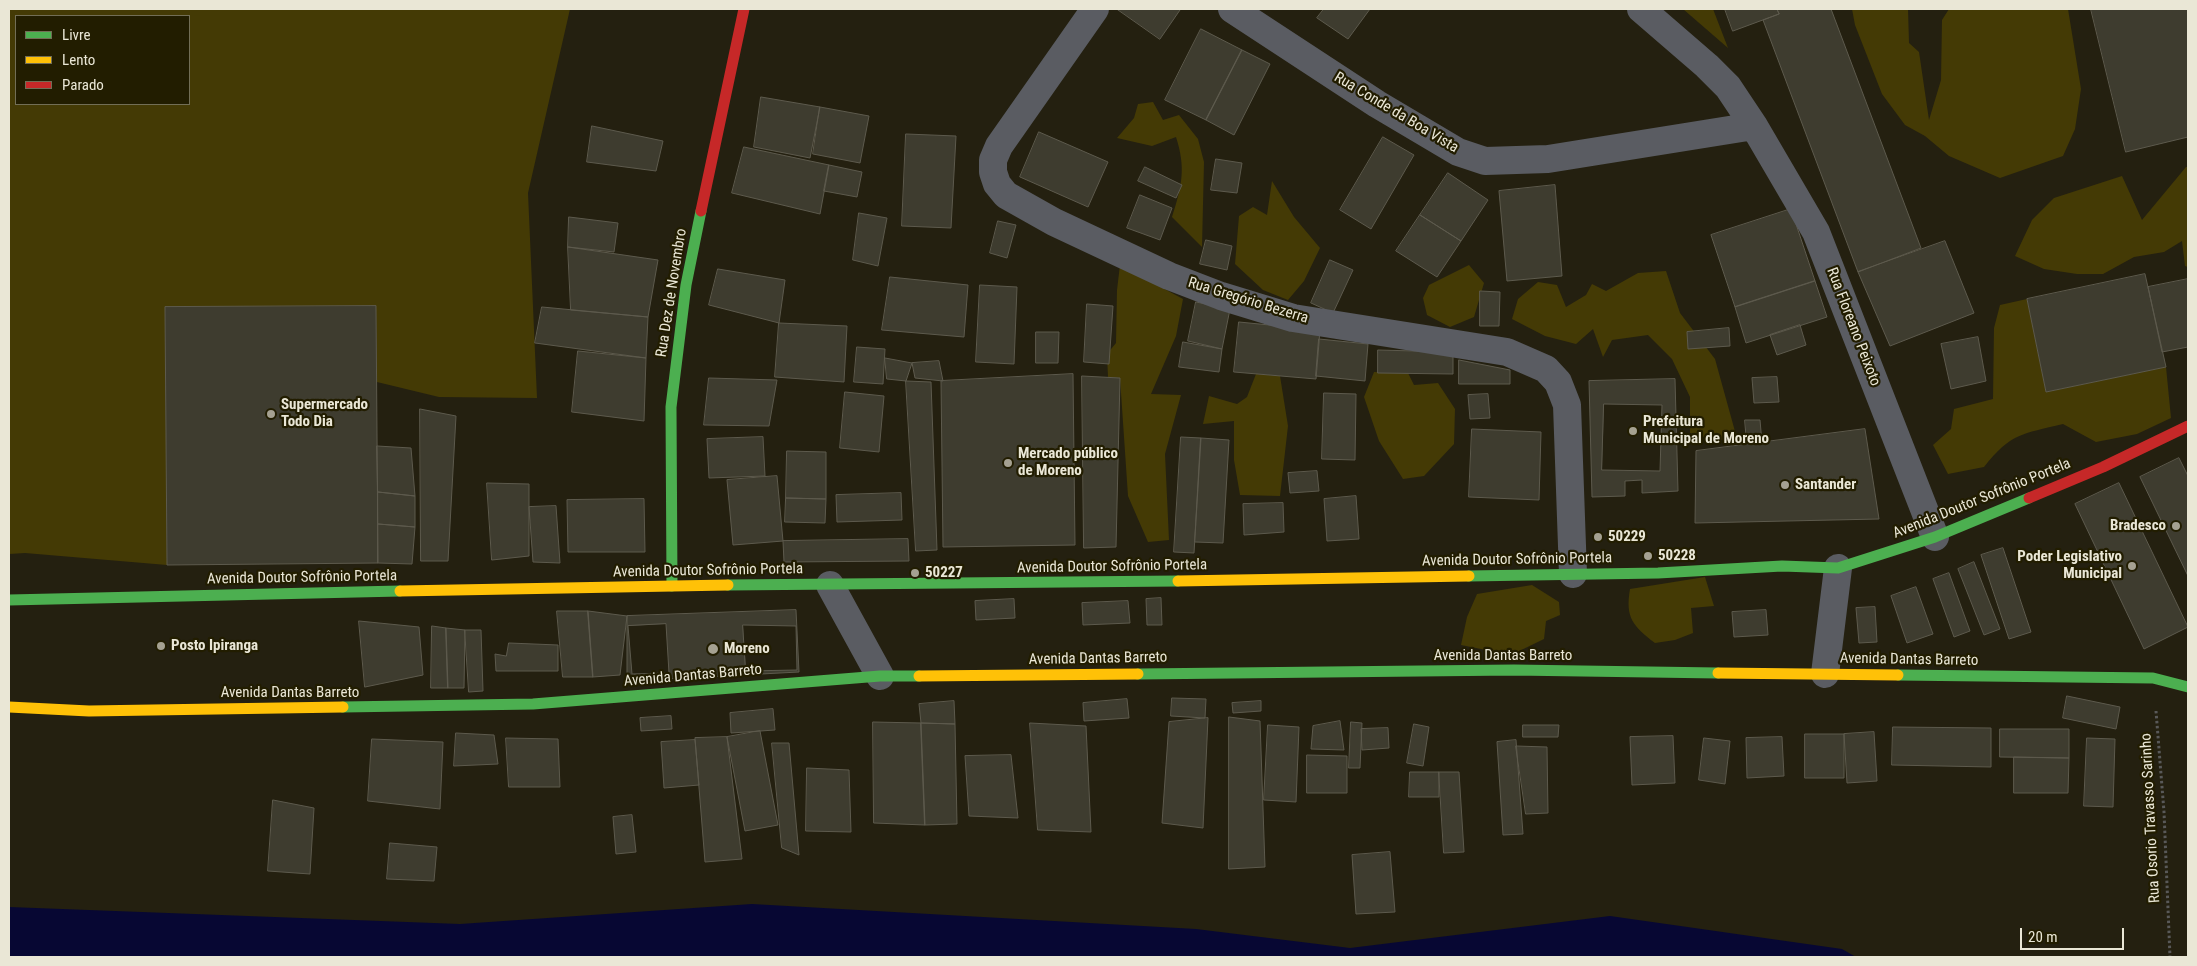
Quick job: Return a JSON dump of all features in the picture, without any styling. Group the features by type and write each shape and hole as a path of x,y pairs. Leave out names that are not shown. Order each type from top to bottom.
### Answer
{"main road":[{"name":"Rua Dez de Novembro","path":"672,586 671,407 683,304 706,184 744,9"},
{"name":"Avenida Doutor Sofrônio Portela","path":"9,600 266,593 672,586 1658,573 1782,566 1838,568 1935,537 2103,467 2188,426"},
{"name":"Avenida Dantas Barreto","path":"9,707 89,711 533,704 880,676 1514,670 2153,678 2188,687"}],"street":[{"name":"Rua Gregório Bezerra","path":"1096,9 999,146 993,160 996,184 1006,195 1054,222 1161,272 1221,296 1293,318 1507,352 1546,369 1558,382 1567,405 1573,574"},
{"name":"Rua Conde da Boa Vista","path":"1232,9 1377,104 1458,152 1485,161 1548,159 1754,126"},
{"name":"Rua Floreano Peixoto","path":"1642,9 1708,66 1728,86 1754,126 1816,232 1935,537"},
{"path":"1825,674 1838,568"},
{"path":"830,585 880,676"}],"path":[{"name":"Rua Osorio Travasso Sarinho","path":"2153,678 2164,812 2170,957"}],"shaded area":[{"path":"9,9 570,9 528,193 537,398 439,397 377,382 376,306 165,307 167,565 25,553 9,554"},
{"path":"1683,9 1713,9 1728,48"},
{"path":"1852,9 1908,9 1909,43 1919,52 1929,120 1941,80 1942,20 1949,9 2068,9 2081,89 2075,129 2063,156 2000,178 1949,156 1925,136 1905,125 1882,94 1855,25"},
{"path":"1153,102 1163,120 1179,115 1198,139 1204,162 1202,247 1172,217 1182,177 1181,158 1176,137 1152,146 1117,138 1134,118 1138,104"},
{"path":"2186,167 2188,167 2188,267 2185,266 2182,241 2164,252 2134,257 2103,274 2077,274 2044,269 2015,256 2032,220 2054,198 2122,176 2142,220"},
{"path":"1272,181 1294,217 1320,248 1304,281 1288,300 1263,290 1235,264 1239,216 1253,207 1267,215"},
{"path":"1120,265 1183,299 1176,336 1151,394 1181,395 1165,454 1169,540 1148,542 1128,496 1120,378 1108,377 1107,354 1116,343 1117,290"},
{"path":"1469,265 1484,283 1474,317 1450,327 1427,315 1423,298 1429,285"},
{"path":"1666,271 1680,313 1715,359 1736,435 1718,441 1690,433 1690,397 1672,359 1648,335 1612,340 1603,357 1593,329 1576,344 1545,336 1512,319 1518,299 1538,282 1557,285 1566,307 1586,295 1592,284 1606,291 1638,273"},
{"path":"2027,299 2046,392 2166,367 2171,418 2137,434 2096,442 2063,424 2037,430 2018,436 2010,441 1984,467 1948,474 1933,445 1951,429 1954,409 1993,399 1994,328 2000,305"},
{"path":"1374,372 1408,373 1414,385 1438,383 1455,409 1454,444 1424,476 1403,479 1379,441 1364,397"},
{"path":"1256,374 1280,376 1288,426 1280,496 1240,495 1234,460 1234,421 1203,424 1209,396 1237,404 1247,397"},
{"path":"1705,577 1714,606 1691,608 1693,633 1675,640 1655,643 1632,620 1629,607 1630,589"},
{"path":"1532,585 1559,602 1560,615 1546,621 1544,639 1511,655 1461,645 1467,617 1477,594"},
{"path":"752,904 1196,929 1350,948 1610,916 1842,949 1856,957 9,957 9,907 460,924"}],"building":[{"path":"1117,9 1177,9 1180,10 1160,39"},
{"path":"1324,9 1370,9 1348,39 1317,18"},
{"path":"1725,9 1777,9 1779,14 1733,31"},
{"path":"1777,9 1831,9 1921,248 1858,272 1763,20 1779,14"},
{"path":"2091,9 2188,9 2188,137 2126,152"},
{"path":"1201,29 1242,50 1206,120 1165,100"},
{"path":"1242,50 1270,64 1234,135 1206,120"},
{"path":"761,97 820,107 810,158 754,147"},
{"path":"820,107 869,116 860,163 813,154"},
{"path":"592,126 663,141 656,171 587,162"},
{"path":"1039,132 1108,162 1088,207 1020,177"},
{"path":"906,134 956,136 951,228 902,226"},
{"path":"1383,137 1414,155 1371,229 1340,210"},
{"path":"744,147 829,165 820,214 732,193"},
{"path":"1216,159 1242,163 1237,193 1211,190"},
{"path":"829,165 862,172 857,197 824,191"},
{"path":"1145,167 1182,185 1176,198 1138,181"},
{"path":"1448,173 1488,200 1461,241 1420,215"},
{"path":"1555,185 1562,276 1507,281 1499,191"},
{"path":"1140,195 1172,208 1160,240 1127,228"},
{"path":"1791,209 1815,281 1735,307 1711,235"},
{"path":"859,213 887,218 878,266 853,260"},
{"path":"1420,215 1461,241 1437,277 1396,251"},
{"path":"569,217 618,223 614,252 568,247"},
{"path":"998,221 1016,225 1007,258 990,253"},
{"path":"1206,240 1232,246 1227,270 1200,264"},
{"path":"1945,241 1974,313 1890,346 1858,272"},
{"path":"568,247 658,260 648,317 571,310"},
{"path":"1330,260 1353,270 1333,313 1311,303"},
{"path":"718,269 785,280 779,323 709,305"},
{"path":"2145,274 2166,367 2046,392 2027,299"},
{"path":"890,277 968,285 964,337 882,330"},
{"path":"2188,279 2188,347 2162,352 2148,287"},
{"path":"1815,281 1827,317 1746,343 1735,307"},
{"path":"980,285 1017,287 1014,364 976,362"},
{"path":"1480,291 1500,292 1499,326 1480,326"},
{"path":"1196,302 1230,309 1222,349 1188,341"},
{"path":"1087,304 1113,306 1109,364 1084,362"},
{"name":"Supermercado Todo Dia","path":"376,306 378,563 167,565 165,307"},
{"path":"542,307 648,317 646,358 535,343"},
{"path":"1239,322 1320,330 1316,379 1234,372"},
{"path":"779,323 847,326 844,382 775,377"},
{"path":"1800,325 1806,345 1777,355 1770,335"},
{"path":"1729,328 1730,346 1688,349 1687,332"},
{"path":"1036,332 1059,332 1058,363 1036,363"},
{"path":"1978,337 1986,381 1951,389 1941,344"},
{"path":"1319,339 1368,344 1365,381 1316,376"},
{"path":"1183,342 1222,349 1219,372 1179,367"},
{"path":"857,347 885,349 883,384 854,382"},
{"path":"1378,350 1453,352 1453,374 1378,373"},
{"path":"578,351 646,358 644,421 572,412"},
{"path":"885,358 912,363 906,381 887,379"},
{"path":"1459,360 1510,370 1510,384 1459,384"},
{"path":"939,361 943,381 915,378 912,363"},
{"name":"Mercado público de Moreno","path":"1073,374 1075,545 943,547 941,381"},
{"path":"1082,376 1120,378 1116,547 1084,548"},
{"path":"1777,377 1779,402 1754,403 1752,378"},
{"path":"709,378 777,380 769,426 704,425"},
{"name":"Prefeitura Municipal de Moreno","path":"1675,379 1678,491 1642,493 1642,480 1625,481 1625,496 1592,497 1589,381"},
{"path":"906,381 931,382 937,550 916,551"},
{"path":"845,392 884,396 879,452 840,448"},
{"path":"1324,393 1356,394 1355,460 1322,459"},
{"path":"1488,394 1490,418 1470,419 1468,395"},
{"path":"1604,404 1662,405 1660,471 1602,470"},
{"path":"420,409 456,416 448,561 421,561"},
{"path":"1745,420 1760,420 1762,443 1747,443"},
{"path":"1472,429 1541,432 1539,500 1469,497"},
{"name":"Santander","path":"1865,429 1879,519 1695,523 1696,451"},
{"path":"763,437 765,476 709,478 707,439"},
{"path":"1181,437 1201,438 1194,553 1174,552"},
{"path":"1201,438 1229,440 1223,543 1195,542"},
{"path":"377,446 411,448 415,496 378,492"},
{"path":"787,451 826,452 826,499 786,498"},
{"name":"Bradesco","path":"2179,458 2188,476 2188,576 2140,477"},
{"path":"1317,471 1319,491 1290,493 1288,473"},
{"path":"777,476 783,541 733,545 727,480"},
{"path":"487,483 529,484 529,556 492,560"},
{"name":"Poder Legislativo Municipal","path":"2119,483 2188,627 2144,649 2075,504"},
{"path":"378,492 415,496 415,527 378,524"},
{"path":"901,493 902,520 837,522 836,495"},
{"path":"1356,496 1359,539 1327,541 1324,499"},
{"path":"786,498 826,499 825,523 785,522"},
{"path":"644,499 645,552 568,552 567,500"},
{"path":"1283,503 1284,532 1244,535 1243,504"},
{"path":"556,506 560,563 533,562 529,507"},
{"path":"378,524 415,527 412,564 378,563"},
{"path":"908,539 909,561 784,562 783,541"},
{"path":"2003,548 2031,632 2009,639 1981,555"},
{"path":"1974,562 2000,629 1984,635 1958,569"},
{"path":"1949,573 1970,631 1954,637 1933,579"},
{"path":"1916,587 1933,634 1907,643 1891,596"},
{"path":"1161,598 1162,625 1147,625 1146,599"},
{"path":"1014,599 1015,618 976,620 975,601"},
{"path":"1128,601 1130,623 1083,625 1082,603"},
{"path":"1875,607 1877,642 1859,643 1856,608"},
{"name":"Moreno","path":"796,610 799,672 627,681 627,616"},
{"path":"1766,610 1768,635 1734,637 1732,612"},
{"path":"557,611 588,611 593,677 563,677"},
{"path":"588,611 627,616 620,675 593,677"},
{"path":"359,621 419,627 423,675 365,687"},
{"path":"666,624 669,673 632,674 628,626"},
{"path":"743,625 796,626 797,670 746,671"},
{"path":"432,626 446,628 448,688 431,688"},
{"path":"446,628 465,630 464,688 448,688"},
{"path":"465,630 481,630 483,691 469,692"},
{"path":"509,643 558,645 558,671 496,671 495,654 506,656"},
{"path":"2067,696 2120,707 2116,729 2063,718"},
{"path":"1172,698 1206,699 1205,718 1171,716"},
{"path":"1127,699 1129,718 1084,721 1083,703"},
{"path":"954,701 955,724 921,723 919,704"},
{"path":"1261,701 1261,711 1233,713 1232,703"},
{"path":"773,709 775,730 731,733 730,713"},
{"path":"671,716 672,729 641,731 640,718"},
{"path":"1229,717 1260,721 1265,867 1229,869"},
{"path":"1208,718 1203,828 1162,823 1169,722"},
{"path":"1340,721 1344,750 1311,749 1313,726"},
{"path":"873,722 921,723 925,825 874,823"},
{"path":"1351,722 1362,723 1360,768 1349,768"},
{"path":"921,723 955,724 957,824 925,825"},
{"path":"1030,723 1086,726 1091,832 1038,830"},
{"path":"1414,724 1429,727 1423,766 1407,763"},
{"path":"1268,725 1299,727 1296,802 1264,800"},
{"path":"1523,725 1559,725 1558,737 1523,737"},
{"path":"1893,727 1991,728 1991,767 1892,765"},
{"path":"1388,728 1389,748 1362,750 1361,729"},
{"path":"2000,729 2069,729 2069,758 2000,757"},
{"path":"760,731 778,825 745,831 727,737"},
{"path":"1874,732 1877,781 1847,783 1844,734"},
{"path":"456,733 494,735 498,764 454,766"},
{"path":"1805,734 1844,734 1844,778 1805,778"},
{"path":"1673,736 1675,783 1632,785 1630,737"},
{"path":"727,737 742,859 705,862 695,738"},
{"path":"1782,737 1784,776 1747,778 1746,738"},
{"path":"506,738 558,739 560,787 509,787"},
{"path":"1704,738 1730,741 1725,784 1699,780"},
{"path":"2087,738 2115,739 2113,807 2084,806"},
{"path":"372,739 443,742 440,809 368,801"},
{"path":"695,740 699,785 664,788 661,742"},
{"path":"1516,740 1523,834 1503,835 1497,742"},
{"path":"772,743 789,743 799,855 782,848"},
{"path":"1516,746 1547,747 1548,813 1526,814"},
{"path":"1011,755 1018,818 969,816 965,756"},
{"path":"1307,755 1347,756 1347,793 1307,793"},
{"path":"2014,757 2069,758 2068,793 2014,793"},
{"path":"807,768 849,770 851,832 806,831"},
{"path":"1410,772 1439,772 1439,797 1409,797"},
{"path":"1439,772 1459,772 1464,852 1444,853"},
{"path":"273,800 314,808 310,874 268,871"},
{"path":"632,815 636,852 616,854 613,817"},
{"path":"390,843 437,847 434,881 387,879"},
{"path":"1390,852 1395,912 1356,914 1352,855"}],"traffic: fast":[{"path":"672,586 671,407 686,285 701,211"},
{"path":"1469,576 1658,573 1782,566 1838,568 1935,537 2029,498"},
{"path":"728,585 1178,581"},
{"path":"9,600 400,591"},
{"path":"1138,674 1514,670 1718,673"},
{"path":"1898,675 2153,678 2188,687"},
{"path":"343,707 533,704 880,676 919,676"}],"traffic: slow":[{"path":"1178,581 1469,576"},
{"path":"400,591 728,585"},
{"path":"1718,673 1898,675"},
{"path":"919,676 1138,674"},
{"path":"9,707 89,711 343,707"}],"traffic: jam":[{"path":"701,211 744,9"},
{"path":"2029,498 2103,467 2188,426"}],"place":[{"name":"Supermercado Todo Dia","path":"271,414"},
{"name":"Prefeitura Municipal de Moreno","path":"1633,431"},
{"name":"Mercado público de Moreno","path":"1008,463"},
{"name":"Santander","path":"1785,485"},
{"name":"Bradesco","path":"2176,526"},
{"name":"50229","path":"1598,537"},
{"name":"50228","path":"1648,556"},
{"name":"Poder Legislativo Municipal","path":"2132,566"},
{"name":"50227","path":"915,573"},
{"name":"Posto Ipiranga","path":"161,646"},
{"name":"Moreno","path":"713,649"}]}
